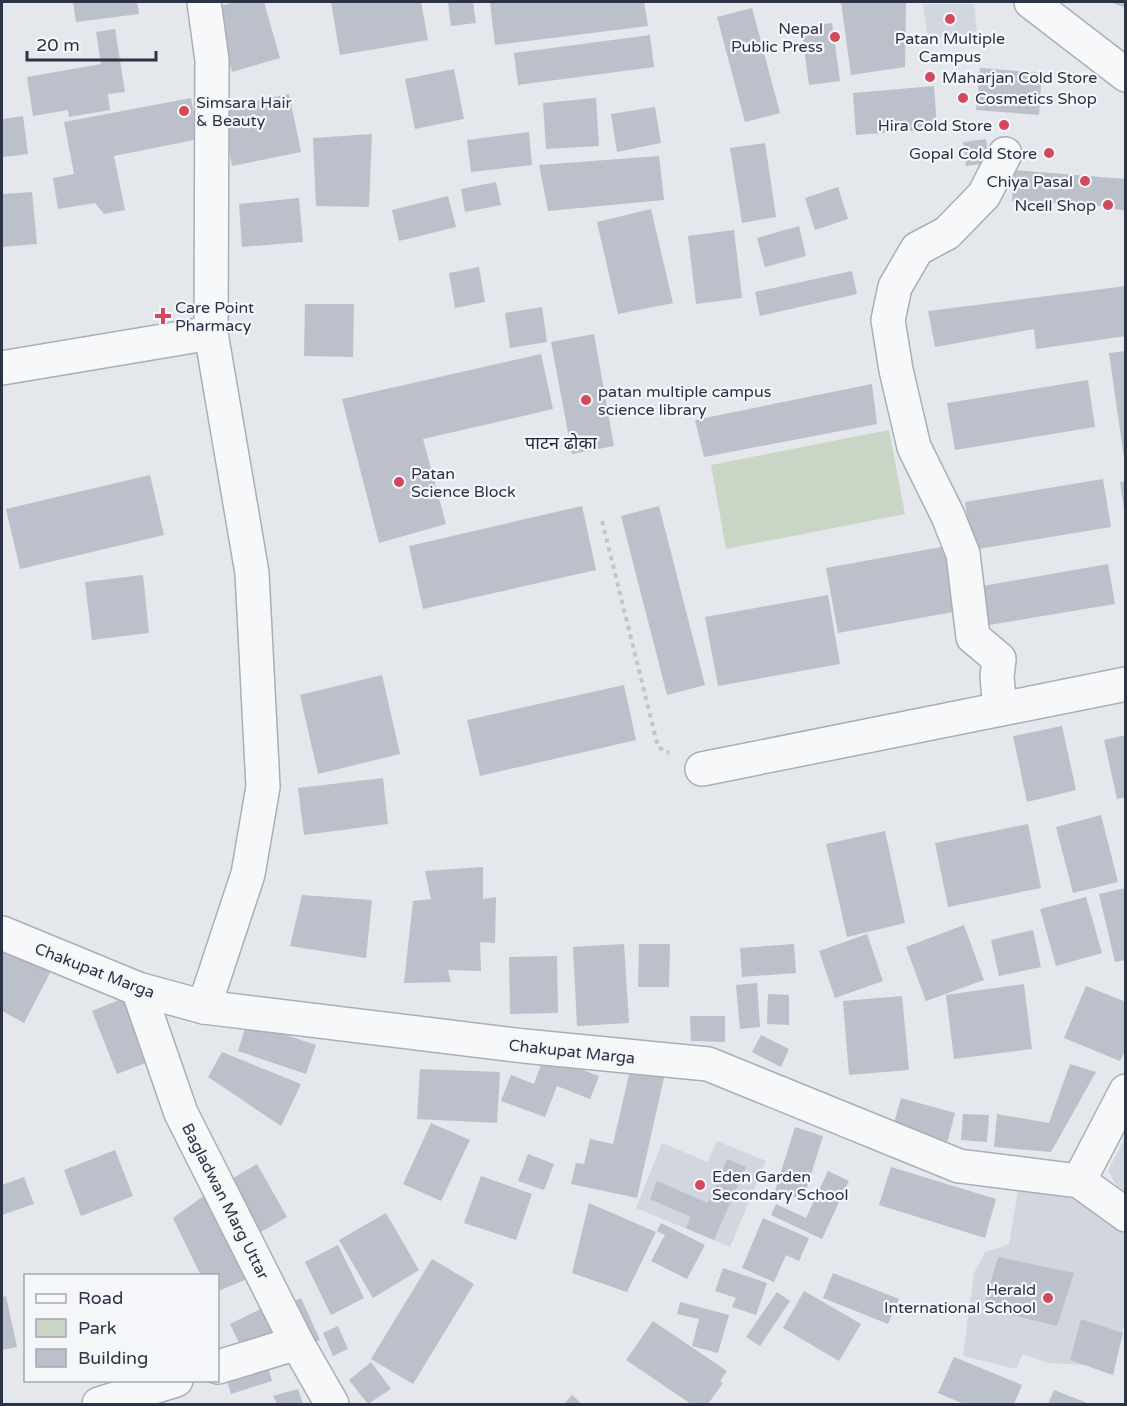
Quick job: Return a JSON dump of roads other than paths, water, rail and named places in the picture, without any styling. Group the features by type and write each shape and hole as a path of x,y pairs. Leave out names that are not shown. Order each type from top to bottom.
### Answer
{"street":[{"path":"204,2 212,60 211,333 252,573 263,787 248,874 204,1007"},
{"path":"1031,2 1125,75"},
{"path":"1000,709 997,677 999,659 974,637 963,554 948,516 914,447 896,370 888,320 895,287 917,249 947,232 984,195 1005,154"},
{"path":"2,368 211,333"},
{"path":"702,769 1125,684"},
{"name":"Chakupat Marga","path":"2,933 138,989 204,1007 524,1046 708,1064 959,1166 1078,1181 1125,1215"},
{"name":"Bagladwan Marg Uttar","path":"138,989 181,1113 297,1342 332,1404"},
{"path":"1078,1181 1125,1091"},
{"path":"219,1367 297,1342"},
{"path":"99,1404 170,1382"}],"place":[{"name":"Patan Multiple Campus","path":"950,19"},
{"name":"Nepal Public Press","path":"835,37"},
{"name":"Maharjan Cold Store","path":"930,77"},
{"name":"Cosmetics Shop","path":"963,98"},
{"name":"Simsara Hair & Beauty","path":"184,111"},
{"name":"Hira Cold Store","path":"1004,125"},
{"name":"Gopal Cold Store","path":"1049,153"},
{"name":"Chiya Pasal","path":"1085,181"},
{"name":"Ncell Shop","path":"1108,205"},
{"name":"Care Point Pharmacy","path":"163,316"},
{"name":"patan multiple campus science library","path":"586,400"},
{"name":"Patan Science Block","path":"399,482"},
{"name":"Eden Garden Secondary School","path":"700,1185"},
{"name":"Herald International School","path":"1048,1298"}],"district":[{"name":"पाटन ढोका","path":"561,443"}]}
